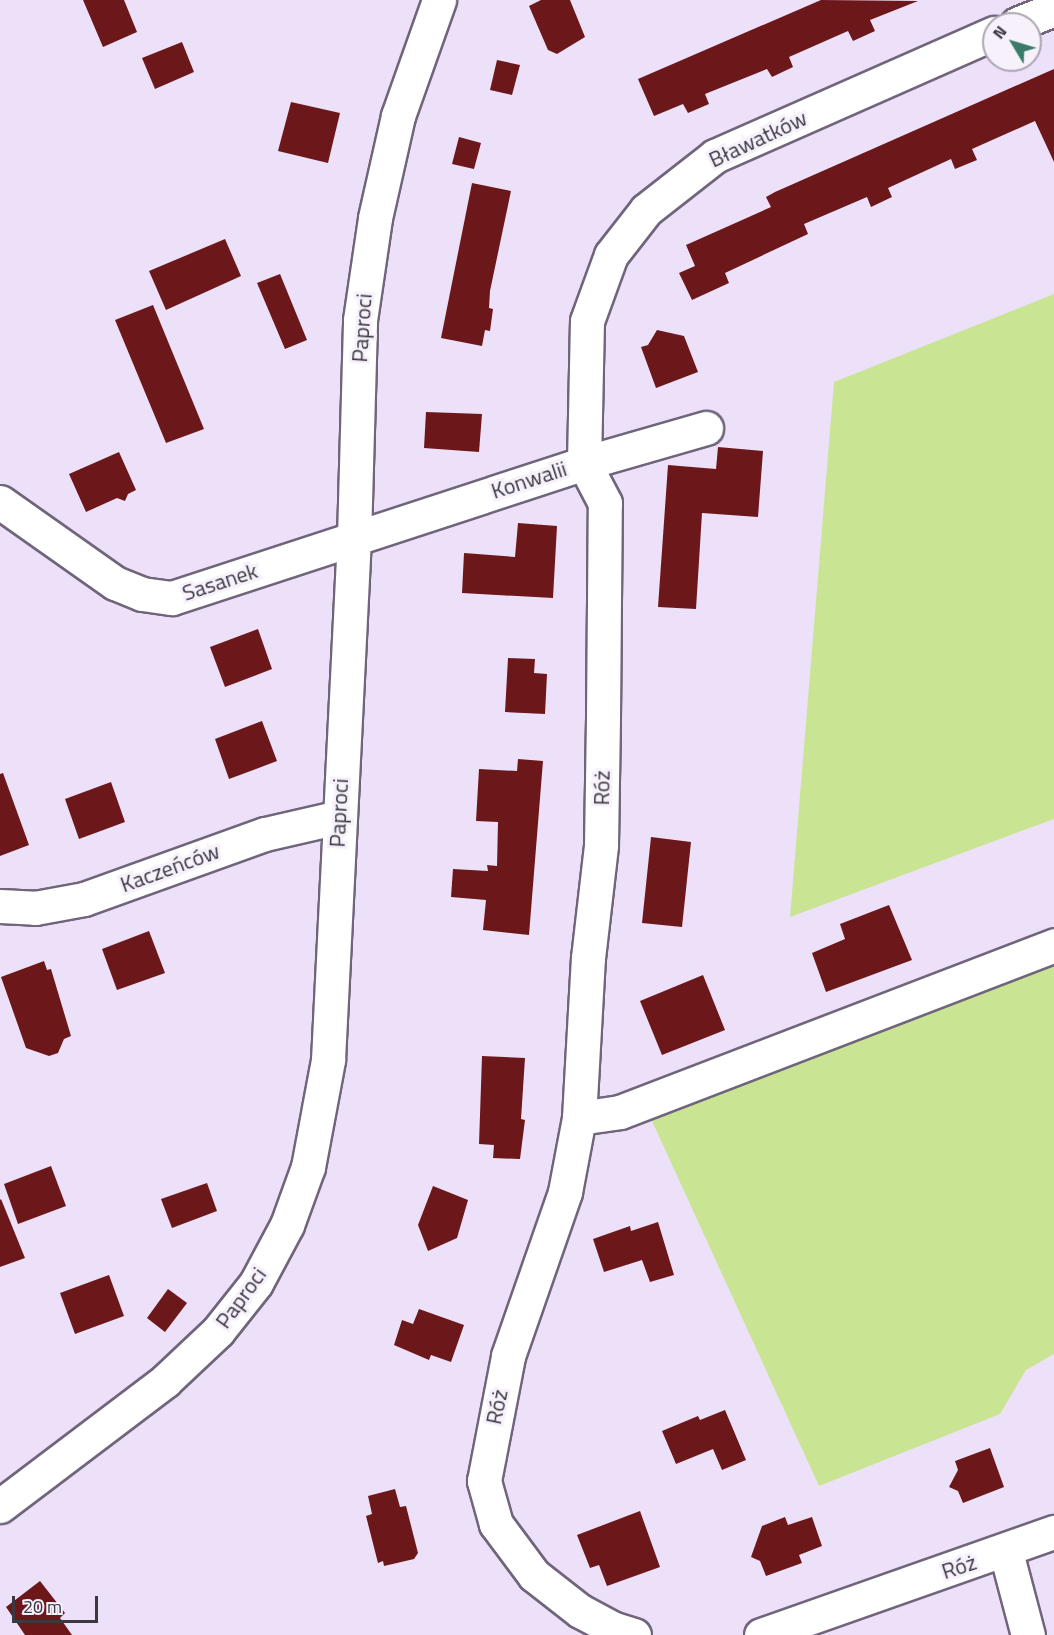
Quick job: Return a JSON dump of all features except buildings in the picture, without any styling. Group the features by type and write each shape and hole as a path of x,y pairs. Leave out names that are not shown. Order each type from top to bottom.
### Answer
{"street":[{"name":"Paproci","path":"0,1506 165,1381 218,1331 256,1283 286,1225 308,1167 328,1060 354,538 360,320 375,218 398,116 439,0"},
{"name":"Bławatków","path":"584,463 587,321 611,255 646,210 715,156 982,38"},
{"name":"Konwalii","path":"354,538 584,463 706,428"},
{"name":"Róż","path":"584,463 605,503 601,845 588,958 579,1118 565,1192 508,1356 484,1481 496,1524 534,1575 580,1611 614,1629 634,1635"},
{"name":"Sasanek","path":"0,502 115,583 142,594 172,598 354,538"},
{"name":"Kaczeńców","path":"0,906 35,908 84,899 265,834 339,817"},
{"path":"579,1118 620,1112 1054,945"},
{"name":"Róż","path":"761,1635 867,1596 1006,1552 1054,1532"},
{"path":"1006,1552 1028,1635"}],"green space":[{"path":"1054,294 1054,819 790,917 834,382"},
{"path":"1054,961 1054,1354 1026,1370 1000,1414 819,1486 652,1121"}]}
